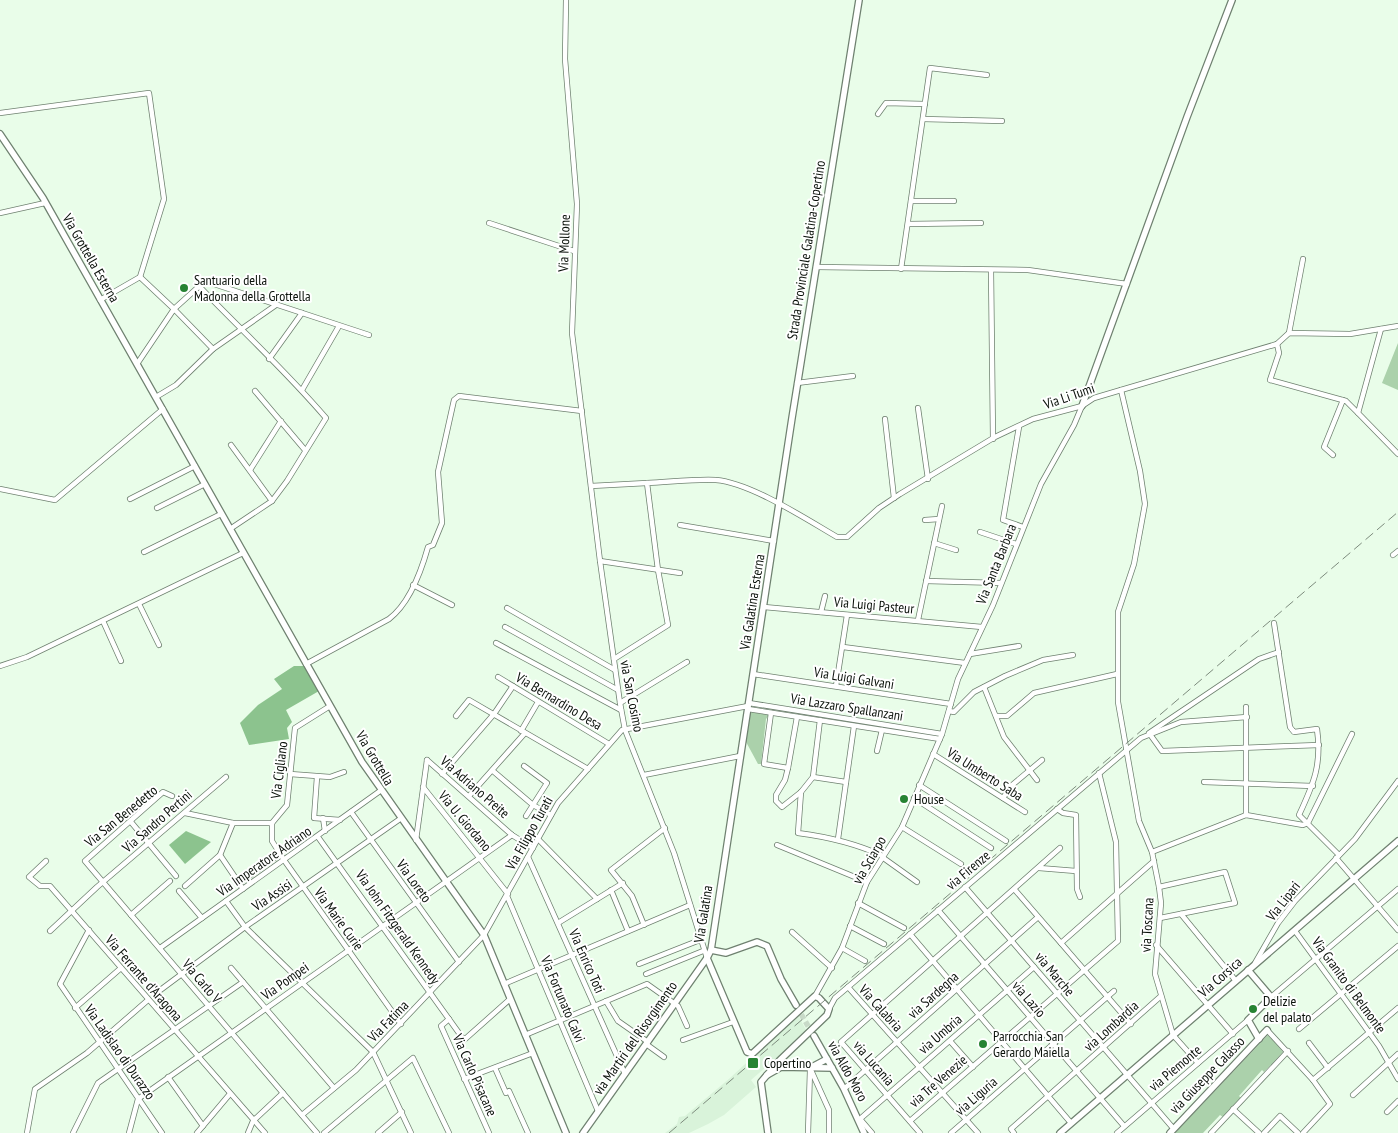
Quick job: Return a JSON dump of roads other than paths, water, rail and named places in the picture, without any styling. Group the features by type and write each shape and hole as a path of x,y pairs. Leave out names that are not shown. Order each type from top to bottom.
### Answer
{"street":[{"name":"Via Mollone","path":"566,0 565,59 577,204 572,333 591,486"},
{"name":"Strada Provinciale Galatina-Copertino","path":"780,504 859,0"},
{"path":"1082,406 1187,117 1232,0"},
{"path":"901,269 930,68 987,75"},
{"path":"0,113 149,94 164,199 140,277 100,300"},
{"path":"878,114 886,103 925,104"},
{"path":"923,120 1002,121"},
{"name":"Via Grottella Esterna","path":"0,134 45,203 156,398"},
{"path":"911,202 954,201"},
{"path":"0,213 45,203"},
{"path":"490,223 574,251"},
{"path":"908,224 981,223"},
{"path":"1303,259 1289,333 1334,335 1398,326"},
{"path":"816,267 1028,270 1126,284"},
{"path":"991,270 993,439"},
{"path":"140,277 213,349"},
{"path":"137,364 174,309 205,281 369,335"},
{"path":"199,286 269,359 289,375 326,418 287,481 272,501 230,529"},
{"path":"156,398 176,385 213,349 276,305"},
{"path":"269,359 302,313"},
{"path":"302,390 339,326"},
{"path":"1358,413 1381,329"},
{"name":"Via Li Tumi","path":"780,504 842,538 847,537 879,508 894,498 993,439 1033,419 1082,406 1094,398 1277,344 1289,333"},
{"path":"1277,344 1278,353 1270,380 1343,400 1398,454"},
{"path":"798,383 853,376"},
{"name":"via Toscana","path":"1121,390 1140,471 1145,504 1134,564 1118,612 1118,702 1139,821 1152,852 1159,887 1160,918 1156,944 1155,974 1173,1035 1198,1063"},
{"path":"255,391 305,450"},
{"path":"306,664 401,610 428,547 433,545 442,523 438,472 454,400 459,396 582,411"},
{"name":"Via Grottella","path":"156,398 380,791 484,935 509,1000 566,1133"},
{"path":"1333,455 1324,447 1343,400"},
{"name":"Via Santa Barbara","path":"941,737 965,663 1001,583 1041,484 1082,406"},
{"path":"918,408 928,479"},
{"path":"0,489 55,500 163,409"},
{"path":"885,420 894,498"},
{"path":"250,470 281,421"},
{"path":"1019,427 1003,520 1023,527"},
{"path":"231,445 272,501"},
{"path":"130,499 195,466"},
{"path":"591,486 716,480 733,484 780,504"},
{"path":"614,659 668,625 658,570 647,483"},
{"path":"158,508 205,484"},
{"name":"via San Cosimo","path":"591,486 615,670 625,730 665,828 703,951 707,958"},
{"name":"Via Galatina Esterna","path":"748,706 780,504"},
{"path":"918,620 942,506"},
{"path":"144,552 221,514"},
{"path":"925,520 940,520"},
{"path":"680,525 774,541"},
{"path":"980,532 1016,544"},
{"path":"934,543 956,550"},
{"path":"1393,555 1398,551"},
{"path":"0,666 27,658 243,553"},
{"path":"600,561 680,573"},
{"path":"926,581 1001,583"},
{"path":"413,584 452,605"},
{"path":"821,612 825,596"},
{"path":"139,604 158,645"},
{"path":"507,608 615,670"},
{"name":"Via Luigi Pasteur","path":"764,608 982,627"},
{"path":"836,686 847,615"},
{"path":"103,621 121,661"},
{"path":"1274,623 1290,727 1294,732 1317,729 1319,745 1318,767 1313,786 1299,815 1338,857 1398,930"},
{"path":"505,627 618,690"},
{"path":"496,643 621,710"},
{"path":"970,654 1019,646"},
{"path":"843,647 965,663"},
{"name":"via Firenze","path":"829,1009 835,998 1126,750 1260,659 1279,652"},
{"path":"949,712 954,712 960,708 974,692 1031,664 1073,655"},
{"path":"620,703 687,662"},
{"name":"Via Luigi Galvani","path":"753,674 951,704"},
{"path":"996,716 1007,716 1034,693 1117,674"},
{"name":"Via Bernardino Desa","path":"498,677 609,744"},
{"path":"442,774 494,714 513,686"},
{"path":"984,687 1004,737 1036,780"},
{"path":"456,716 469,700 588,769"},
{"path":"469,796 493,771 523,732 538,702"},
{"name":"Via Cigliano","path":"272,823 287,806 295,728 330,706"},
{"path":"625,730 748,706"},
{"name":"Via Lazzaro Spallanzani","path":"748,706 771,713 941,737"},
{"name":"Via Lazzaro Spallanzani","path":"748,706 941,737"},
{"name":"Via Galatina","path":"748,706 711,950 707,958 747,1052 752,1054 814,996"},
{"path":"1246,708 1246,815"},
{"path":"771,713 764,764 788,768"},
{"path":"796,717 785,780 776,795 776,801 782,807 801,792 813,777 820,720"},
{"path":"1173,717 1186,722"},
{"path":"1247,717 1186,722 1149,733 1162,751 1319,745"},
{"path":"838,839 854,726"},
{"name":"Via Filippo Turati","path":"484,935 564,795 622,730 625,730"},
{"path":"877,751 882,730"},
{"path":"1152,852 1246,815 1303,825 1308,823 1352,734"},
{"name":"via Sciarpo","path":"814,996 842,948 867,882 902,826 941,737"},
{"name":"Via Umberto Saba","path":"933,754 1025,812"},
{"path":"644,775 740,756"},
{"name":"Via Adriano Preite","path":"423,787 427,760 512,835 533,848"},
{"path":"1003,798 1011,786 1042,760"},
{"path":"524,766 547,783 526,816"},
{"path":"493,771 533,805 551,815"},
{"path":"290,774 330,777 344,772"},
{"path":"1100,773 1116,842 1117,892"},
{"name":"Via Sandro Pertini","path":"50,931 103,882 226,777"},
{"path":"317,777 314,818 340,820"},
{"path":"813,777 846,782"},
{"name":"Via Lipari","path":"1255,964 1278,923 1295,901 1355,839 1398,780"},
{"path":"1204,782 1313,786"},
{"path":"919,786 1006,841"},
{"path":"416,841 423,787"},
{"name":"Via U. Giordano","path":"423,787 481,857 508,895"},
{"name":"Via Imperatore Adriano","path":"160,948 380,791"},
{"name":"Via San Benedetto","path":"85,861 163,792 172,796"},
{"path":"801,792 798,832 858,844 882,857 917,882"},
{"path":"914,798 991,848"},
{"path":"1057,809 1063,813 1074,813 1076,815 1076,889 1080,897"},
{"name":"Via Loreto","path":"351,812 459,962"},
{"path":"185,813 233,823 272,823"},
{"path":"323,818 325,832"},
{"name":"Via Assisi","path":"159,991 245,927 400,819"},
{"path":"131,822 176,876"},
{"path":"185,886 220,855 233,823"},
{"name":"Via Marie Curie","path":"272,823 272,841 280,854 302,888 400,1024"},
{"path":"902,826 960,864"},
{"path":"644,924 632,896 611,870 665,828"},
{"name":"Via Pompei","path":"138,1099 512,835"},
{"name":"Via John Fitzgerald Kennedy","path":"318,836 464,1040 509,1000"},
{"path":"538,839 597,899"},
{"path":"1396,844 1398,851"},
{"name":"Via Corsica","path":"1060,1133 1396,844"},
{"path":"777,845 867,882"},
{"path":"872,1014 1040,868 1060,848"},
{"path":"239,883 280,854"},
{"path":"220,855 243,889"},
{"name":"Via Enrico Toti","path":"528,857 625,1074"},
{"path":"1060,943 1154,860"},
{"name":"Via Ferrante d'Aragona","path":"46,861 29,877 40,886 50,886 72,910 261,1132"},
{"name":"Via Carlo V","path":"85,861 317,1133"},
{"path":"1040,868 1076,871"},
{"path":"1159,887 1225,872 1235,903 1160,918"},
{"path":"131,914 170,881"},
{"path":"558,923 623,883"},
{"name":"via Marche","path":"965,887 1128,1075"},
{"path":"1248,970 1271,997 1398,889"},
{"path":"611,890 628,931"},
{"path":"1014,890 1131,1024"},
{"path":"179,891 202,918"},
{"name":"via Tre Venezie","path":"910,1121 1118,941 1117,892"},
{"name":"Via Fortunato Calvi","path":"508,895 598,1111"},
{"path":"226,900 245,927 374,1052 411,1133"},
{"path":"858,903 904,928"},
{"path":"504,984 690,905"},
{"name":"via Lazio","path":"938,910 1124,1126"},
{"path":"1180,914 1236,981"},
{"name":"via Sardegna","path":"844,1089 1037,918"},
{"path":"850,926 884,944"},
{"name":"Via Ladislao di Durazzo","path":"88,930 60,984 98,1043 162,1133"},
{"name":"Via Granito di Belmonte","path":"1295,931 1370,1032 1398,1079"},
{"path":"792,932 832,968"},
{"path":"910,934 1071,1123"},
{"name":"Via Fatima","path":"302,1115 374,1052 484,935"},
{"path":"639,964 700,940"},
{"path":"711,950 726,953 757,942 767,946 781,979 796,1005"},
{"path":"1156,944 1233,1034"},
{"path":"1299,1029 1398,946"},
{"path":"842,948 865,961"},
{"path":"646,974 703,951"},
{"name":"via Martiri del Risorgimento","path":"583,1133 707,958"},
{"name":"via Umbria","path":"860,1119 1034,967"},
{"path":"75,1008 121,968"},
{"path":"231,968 334,1088"},
{"path":"73,1133 98,1084 243,982"},
{"path":"525,1035 647,984 675,1004 687,1026"},
{"name":"Via Calabria","path":"848,987 978,1133"},
{"name":"via Liguria","path":"951,1133 1114,991"},
{"path":"768,1133 761,1082 779,1064 785,1054 827,1015 829,1009 814,996"},
{"name":"via Lombardia","path":"1014,1133 1011,1130 1162,996"},
{"name":"via Giuseppe Calasso","path":"1259,1039 1248,1020 1271,997"},
{"path":"27,1133 35,1088 98,1043 148,1000"},
{"path":"606,1001 618,1021 664,1057"},
{"path":"1313,1080 1398,1008"},
{"name":"via Lucania","path":"872,1014 841,1042 910,1121"},
{"name":"Via Carlo Pisacane","path":"449,1019 441,1026 489,1133"},
{"name":"via Piemonte","path":"1118,1133 1248,1020"},
{"path":"683,1040 733,1022"},
{"path":"1267,1030 1313,1080 1330,1104 1304,1133"},
{"name":"via Giuseppe Calasso","path":"1172,1131 1267,1030"},
{"name":"via Aldo Moro","path":"814,1036 860,1119 864,1133"},
{"path":"950,1041 973,1067"},
{"path":"1310,1043 1328,1068"},
{"path":"817,1066 822,1050"},
{"path":"1211,1133 1288,1051"},
{"path":"464,1080 533,1053"},
{"path":"785,1054 787,1063"},
{"path":"1353,1094 1398,1054"},
{"path":"324,1133 413,1058 449,1133"},
{"path":"779,1064 810,1068 817,1066 827,1059"},
{"path":"779,1064 787,1063 794,1066"},
{"path":"817,1066 832,1068"},
{"path":"495,1068 506,1093 509,1091 528,1133"},
{"path":"810,1068 829,1110 829,1133"},
{"path":"808,1133 810,1068"},
{"path":"1128,1075 1172,1131"},
{"path":"168,1077 203,1126"},
{"path":"808,1091 820,1088"},
{"path":"248,1133 253,1121 283,1093"},
{"path":"197,1133 230,1095"},
{"path":"129,1133 138,1099"},
{"path":"1387,1112 1398,1101"},
{"path":"1233,1109 1259,1133"},
{"path":"378,1133 402,1112"},
{"path":"1264,1133 1280,1116 1298,1133"},
{"path":"860,1119 872,1133"},
{"path":"910,1121 920,1133"}],"tunnel":[{"path":"797,1007 812,1033"}],"railway":[{"path":"669,1133 1398,512"}],"place":[{"name":"Santuario della Madonna della Grottella","path":"184,288"},
{"name":"House","path":"904,799"},
{"name":"Delizie del palato","path":"1253,1009"},
{"name":"Parrocchia San Gerardo Maiella","path":"983,1044"},
{"name":"Copertino","path":"753,1063"}]}
